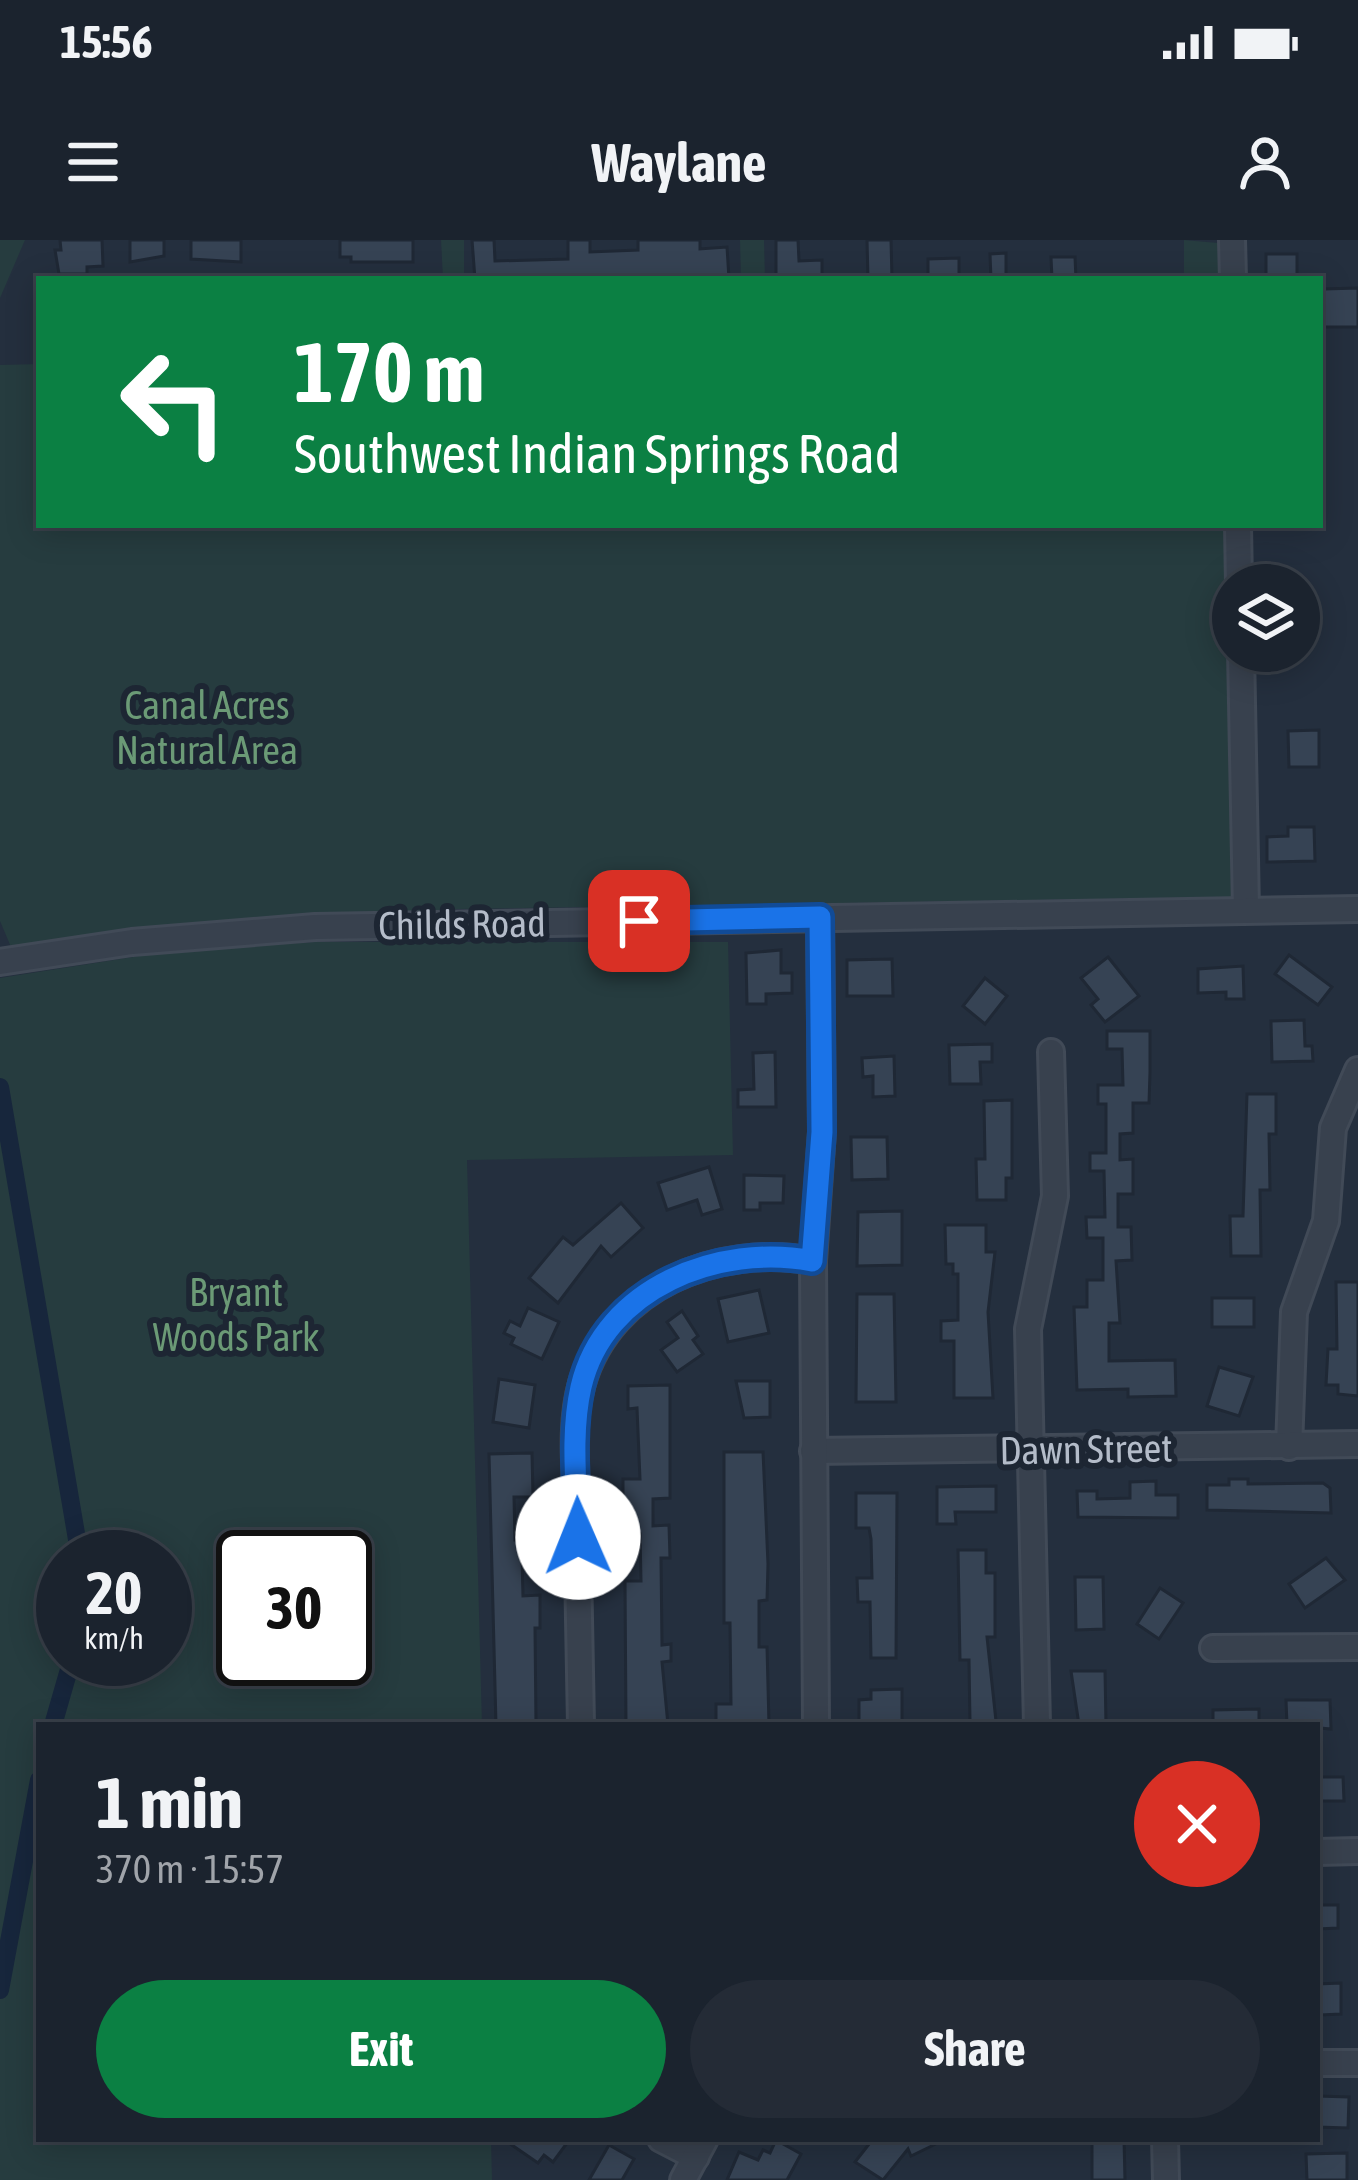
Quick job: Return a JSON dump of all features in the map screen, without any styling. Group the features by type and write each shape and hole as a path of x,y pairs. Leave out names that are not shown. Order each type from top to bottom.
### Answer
{"street":[{"path":"1232,240 1233,276"},
{"path":"1238,528 1239,564"},
{"path":"1241,672 1246,910"},
{"name":"Childs Road","path":"0,962 132,943 315,927 1358,909"},
{"path":"817,1722 812,1261 822,1132 820,917"},
{"path":"1037,1722 1028,1314 1054,1196 1052,1052"},
{"path":"1289,1447 1294,1312 1326,1221 1333,1128 1358,1070"},
{"path":"581,1722 576,1443 581,1387 592,1357 624,1312 679,1276 753,1256 812,1261"},
{"name":"Dawn Street","path":"813,1451 1358,1444"},
{"path":"1213,1648 1358,1647"},
{"path":"1320,1852 1358,1851"},
{"path":"1320,2063 1358,2063"},
{"path":"1166,2142 1166,2180"},
{"path":"682,2180 700,2148"}],"green space":[{"path":"0,240 25,240 0,298"},
{"path":"441,240 464,240 464,276 443,276"},
{"path":"740,240 764,240 765,276 741,276"},
{"path":"1184,240 1218,243 1219,276 1184,276"},
{"name":"Canal Acres Natural Area","path":"36,364 36,528 1224,528 1225,564 1212,564 1212,672 1227,672 1232,897 458,909 11,947 0,921 0,365"},
{"name":"Bryant Woods Park","path":"315,942 728,942 733,1155 467,1160 482,1722 36,1722 36,2142 491,2142 492,2180 0,2180 0,978 171,951"}],"building":[{"path":"60,240 102,240 103,266 87,267 87,274 59,274 55,250 61,250"},
{"path":"130,240 164,240 164,256 130,262"},
{"path":"191,240 241,240 241,262 191,259"},
{"path":"340,240 413,240 413,262 351,262 351,257 340,257"},
{"path":"472,240 494,240 495,261 568,259 568,240 590,240 590,252 638,250 638,240 700,240 700,249 727,247 729,276 475,276"},
{"path":"776,240 798,240 799,261 822,260 822,276 776,276"},
{"path":"867,240 891,240 892,276 868,276"},
{"path":"1006,253 1006,276 991,276 990,254"},
{"path":"1266,254 1297,254 1297,276 1266,276"},
{"path":"1051,257 1075,257 1076,276 1052,276"},
{"path":"959,258 959,276 928,276 928,259"},
{"path":"1358,288 1358,327 1324,327 1324,289"},
{"path":"1319,730 1319,767 1289,767 1288,731"},
{"path":"1288,827 1314,827 1315,861 1267,862 1267,837 1288,836"},
{"path":"781,950 781,973 792,973 792,993 766,994 766,1004 747,1004 746,953"},
{"path":"1289,955 1332,987 1318,1005 1275,974"},
{"path":"1108,957 1139,996 1105,1022 1091,1005 1098,999 1081,978"},
{"path":"892,959 893,996 847,996 847,960"},
{"path":"1243,966 1244,999 1226,999 1226,992 1198,993 1198,969"},
{"path":"985,978 1007,996 985,1024 963,1006"},
{"path":"1304,1020 1305,1046 1312,1046 1313,1061 1272,1062 1271,1021"},
{"path":"1107,1031 1150,1031 1149,1103 1133,1103 1133,1133 1120,1134 1120,1160 1133,1159 1133,1194 1118,1194 1118,1227 1131,1227 1132,1260 1116,1261 1120,1323 1109,1323 1109,1361 1175,1360 1176,1396 1128,1397 1128,1389 1077,1390 1074,1307 1087,1307 1087,1280 1103,1280 1103,1238 1087,1238 1086,1217 1105,1217 1104,1171 1090,1171 1090,1153 1106,1153 1106,1104 1098,1104 1098,1085 1123,1085 1122,1049 1107,1049"},
{"path":"992,1044 992,1062 980,1062 981,1084 950,1084 949,1045"},
{"path":"775,1052 776,1107 738,1107 738,1090 754,1089 753,1053"},
{"path":"894,1056 895,1096 873,1097 873,1076 863,1077 862,1058"},
{"path":"1247,1094 1276,1094 1276,1134 1269,1134 1270,1190 1260,1190 1261,1256 1231,1256 1230,1216 1243,1216"},
{"path":"1012,1100 1012,1178 1006,1178 1006,1200 977,1200 976,1159 985,1159 984,1101"},
{"path":"851,1137 887,1137 888,1179 852,1180"},
{"path":"709,1167 722,1209 702,1215 697,1200 667,1210 658,1183"},
{"path":"744,1175 784,1176 783,1203 760,1203 760,1210 744,1210"},
{"path":"621,1203 643,1228 611,1257 601,1246 558,1303 529,1278 563,1237 573,1245"},
{"path":"902,1211 902,1265 857,1266 858,1212"},
{"path":"945,1225 986,1225 986,1252 995,1252 988,1312 993,1398 954,1398 954,1341 941,1341 941,1321 958,1320 958,1274 953,1274 953,1264 946,1264"},
{"path":"1336,1282 1358,1282 1358,1396 1338,1394 1338,1385 1326,1385 1328,1349 1337,1349"},
{"path":"759,1290 769,1333 728,1342 718,1299"},
{"path":"857,1294 894,1294 896,1402 856,1402"},
{"path":"1212,1298 1254,1298 1254,1327 1212,1327"},
{"path":"528,1308 559,1322 542,1359 511,1344 514,1338 504,1333 510,1321 520,1326"},
{"path":"682,1311 703,1354 677,1372 661,1350 678,1338 667,1322"},
{"path":"1219,1367 1253,1377 1239,1416 1207,1406"},
{"path":"499,1379 535,1385 529,1428 493,1422"},
{"path":"736,1381 770,1381 770,1417 744,1418"},
{"path":"670,1385 670,1498 653,1499 653,1526 669,1525 670,1558 661,1558 662,1645 671,1644 671,1661 662,1662 668,1722 626,1722 625,1581 641,1581 640,1534 626,1534 623,1499 623,1479 640,1479 637,1408 628,1409 628,1386"},
{"path":"724,1452 763,1452 768,1564 767,1600 759,1601 759,1647 767,1647 769,1722 716,1722 716,1704 731,1704 730,1623 724,1623"},
{"path":"532,1453 533,1497 514,1497 515,1540 533,1540 534,1559 522,1559 523,1596 540,1595 540,1628 535,1628 536,1722 496,1722 489,1454"},
{"path":"1229,1479 1248,1479 1248,1484 1323,1483 1330,1488 1331,1513 1207,1510 1207,1485 1229,1485"},
{"path":"1156,1481 1156,1495 1178,1495 1178,1518 1078,1517 1077,1491 1097,1491 1097,1499 1130,1498 1130,1482"},
{"path":"996,1486 996,1512 955,1512 956,1524 937,1524 937,1487"},
{"path":"856,1493 897,1493 896,1658 871,1658 870,1602 858,1602 857,1578 872,1578 871,1539 869,1528 856,1528"},
{"path":"958,1550 986,1550 986,1573 995,1573 995,1637 987,1637 996,1721 970,1722 969,1660 960,1660"},
{"path":"1326,1558 1345,1580 1305,1608 1289,1584"},
{"path":"1075,1577 1103,1577 1104,1629 1076,1630"},
{"path":"1160,1588 1183,1603 1159,1639 1137,1624"},
{"path":"1071,1671 1105,1671 1106,1722 1079,1722"},
{"path":"902,1689 902,1722 859,1722 859,1700 871,1699 871,1690"},
{"path":"1286,1700 1330,1700 1331,1729 1320,1728 1320,1722 1287,1722"},
{"path":"1259,1709 1259,1722 1213,1722 1213,1710"},
{"path":"1320,1777 1343,1777 1344,1801 1320,1801"},
{"path":"1320,1905 1338,1905 1338,1928 1320,1929"},
{"path":"1341,1983 1341,2014 1320,2015 1320,1984"},
{"path":"1320,2096 1349,2097 1348,2128 1320,2127"},
{"path":"507,2142 568,2142 553,2162 544,2155 538,2163"},
{"path":"780,2142 801,2154 787,2180 727,2180 739,2152 758,2160 763,2150 770,2153"},
{"path":"871,2142 940,2142 911,2156 908,2149 883,2180 855,2162"},
{"path":"1092,2142 1124,2142 1125,2180 1092,2180"},
{"path":"609,2145 634,2159 622,2180 589,2180"},
{"path":"1347,2153 1347,2180 1307,2180 1306,2154"}],"waterway":[{"path":"0,1087 75,1530"},
{"path":"54,1722 64,1686"},
{"path":"0,1990 36,1796"}],"route":[{"path":"578,1537 576,1443 581,1387 601,1342 624,1312 679,1276 753,1256 812,1261 819,1205 820,917 639,921"}]}
